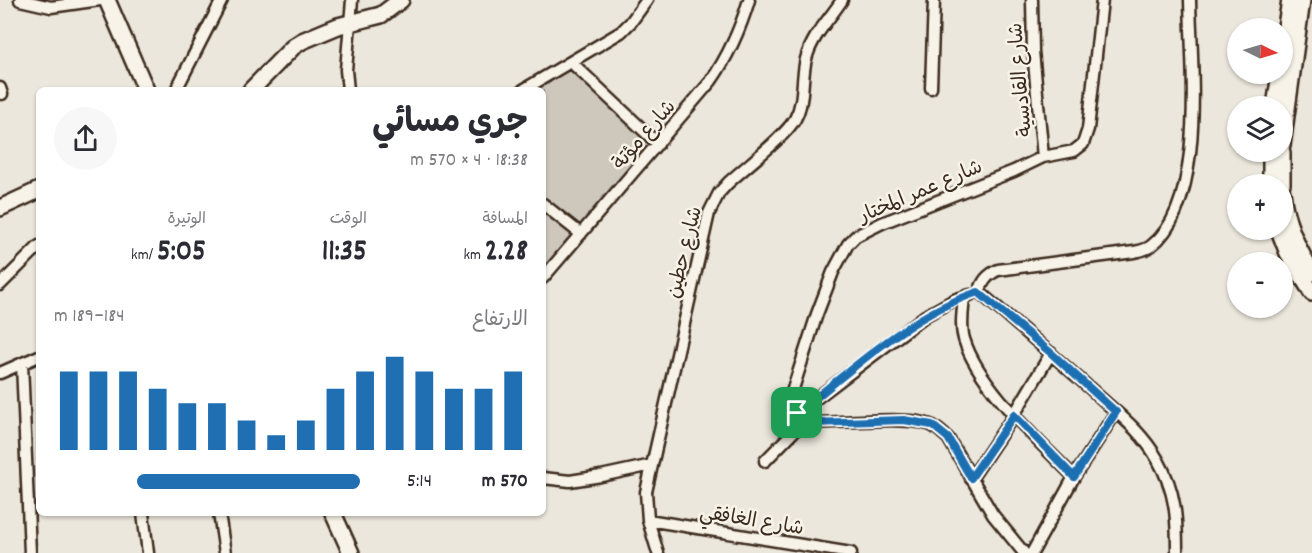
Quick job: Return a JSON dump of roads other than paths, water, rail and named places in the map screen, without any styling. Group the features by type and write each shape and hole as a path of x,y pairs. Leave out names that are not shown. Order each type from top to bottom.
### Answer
{"main road":[{"path":"108,0 145,87"},
{"path":"254,87 293,47 302,41 381,15 400,0"},
{"path":"1289,18 1290,0"},
{"path":"1293,34 1302,0"},
{"path":"0,207 36,191"},
{"path":"1293,235 1312,273"},
{"path":"1283,240 1288,254 1312,293"},
{"path":"338,516 351,553"}],"street":[{"path":"20,0 51,7 100,0"},
{"path":"178,87 222,0"},
{"path":"348,87 348,24 352,0"},
{"path":"529,87 621,32 647,0"},
{"name":"شارع مؤتة","path":"546,275 711,81 729,55 749,0"},
{"name":"شارع حطين","path":"658,553 648,520 646,492 713,203 728,183 793,122 801,102 807,53 813,40 842,0"},
{"path":"931,88 934,0"},
{"name":"شارع القادسية","path":"1032,0 1033,51 1044,157"},
{"name":"شارع عمر المختار","path":"801,417 792,403 792,392 813,324 833,272 848,244 856,236 882,223 1044,157 1074,151 1083,144 1087,137 1102,0"},
{"path":"765,460 801,417 925,316 978,292 983,281 990,274 1007,267 1134,252 1149,248 1159,238 1176,215 1190,154 1192,112 1190,0"},
{"path":"571,62 658,144"},
{"path":"546,206 581,234"},
{"path":"0,285 36,249"},
{"path":"978,292 1051,353 1141,434 1158,461 1167,481 1177,517 1176,553"},
{"path":"964,297 962,323 964,338 975,364 1014,415 1074,477"},
{"path":"971,478 1014,415 1051,353"},
{"path":"0,373 36,357"},
{"path":"22,363 30,553"},
{"path":"1032,553 1074,477 1116,412"},
{"path":"801,417 812,423 904,420 932,425 948,438 993,514 1024,553"},
{"path":"546,478 570,481 652,465"},
{"path":"143,516 148,553"},
{"path":"219,516 225,553"},
{"name":"شارع الغافقي","path":"648,520 851,553"}]}
